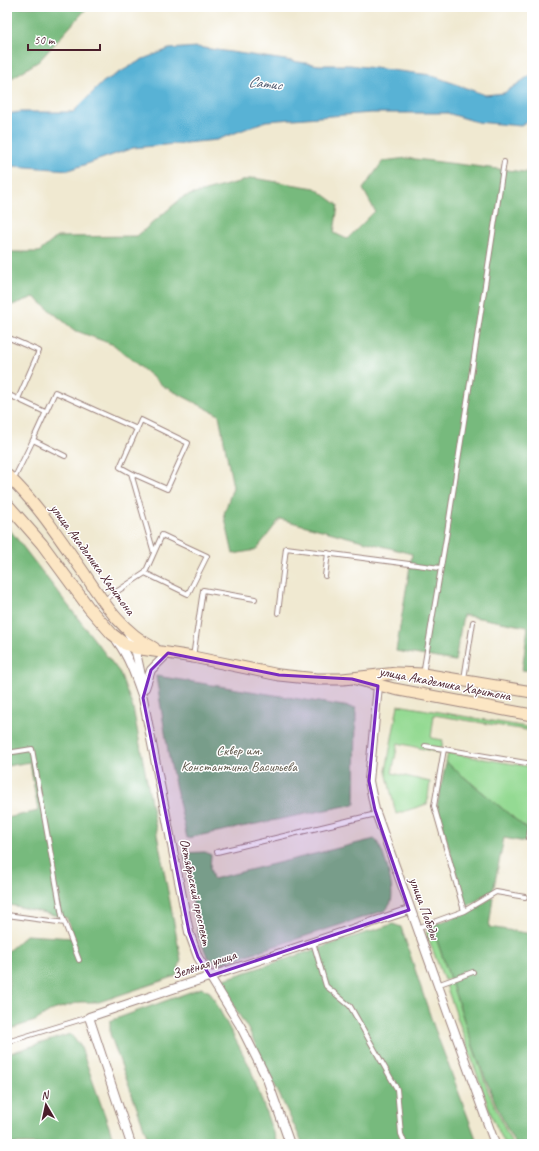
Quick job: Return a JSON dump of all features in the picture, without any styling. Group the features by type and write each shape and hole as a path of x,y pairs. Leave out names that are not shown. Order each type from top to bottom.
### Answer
{"main road":[{"name":"улица Академика Харитона","path":"10,478 31,500 117,620 142,642 165,652"},
{"name":"улица Академика Харитона","path":"7,504 42,544 89,608 112,634 125,644 135,648 193,657 279,675 317,679 423,674 532,692"},
{"name":"улица Победы","path":"378,686 379,675"},
{"name":"улица Академика Харитона","path":"352,678 378,686 532,715"}],"street":[{"name":"Октябрьский проспект","path":"127,630 135,648 143,685 142,698"},
{"name":"Октябрьский проспект","path":"112,634 127,656 134,672 142,698 189,932 198,957 240,1028 267,1079 290,1144"},
{"name":"Октябрьский проспект","path":"142,698 151,670 165,652"},
{"name":"улица Победы","path":"378,686 369,781 376,814 409,910 495,1144"},
{"name":"Зелёная улица","path":"89,1017 409,910"},
{"path":"89,1017 131,1144"}],"lane":[{"path":"423,674 504,162"},
{"path":"7,337 39,351 18,399"},
{"path":"10,478 33,440 55,392 137,429"},
{"path":"7,394 45,412"},
{"path":"141,420 188,443 167,489 131,473 120,467 141,420"},
{"path":"33,440 65,456"},
{"path":"131,473 154,553"},
{"path":"103,600 145,573 162,535 207,556 188,594 145,573"},
{"path":"278,613 286,548 440,568"},
{"path":"325,576 328,553"},
{"path":"193,657 203,590 255,599"},
{"path":"464,680 473,622"},
{"path":"425,746 532,764"},
{"path":"7,753 32,749 65,923 79,960"},
{"path":"444,749 434,806 464,911"},
{"path":"217,852 376,814"},
{"path":"532,815 529,838 532,838"},
{"path":"416,928 464,911 496,892 525,896"},
{"path":"7,915 65,923"},
{"path":"313,942 326,986 350,1006 397,1089 401,1134 405,1144"},
{"path":"437,986 473,972"},
{"name":"Зелёная улица","path":"7,1042 89,1017"}],"highlighted area":[{"path":"168,653 279,675 352,679 378,686 369,781 375,810 409,910 210,976 198,957 189,932 143,698 151,670"}],"green space":[{"path":"7,7 88,7 39,61 7,81"},
{"path":"407,158 532,173 532,671 522,670 528,627 463,615 455,661 396,651 412,554 280,519 256,550 233,554 224,514 233,487 219,415 163,386 114,345 74,330 34,297 7,307 7,252 39,252 57,237 137,236 183,197 253,178 315,188 338,205 334,233 347,239 375,211 363,189 383,161"},
{"path":"7,526 120,673 133,708 181,960 176,976 99,1002 80,1002 53,1010 35,1021 7,1030 7,996 9,996 7,952 26,935 73,938 67,918 10,905 7,895 7,818 38,811 30,762 7,766"},
{"name":"Сквер им. Константина Васильева","path":"156,676 356,708 355,804 187,838 169,757"},
{"path":"398,705 532,728 532,731 434,715 431,738 443,740 441,753 398,743 392,773 430,782 427,804 396,814 386,771"},
{"path":"448,753 532,767 532,796 527,829 446,762"},
{"path":"446,762 527,829 525,842 504,838 493,891 466,907 437,806"},
{"path":"375,839 385,860 390,879 392,896 391,902 386,910 222,963 215,962 207,956 199,936 184,853 205,852 211,855 210,868 213,879"},
{"path":"493,897 489,927 532,934 532,1143 530,1144 515,1144 502,1118 470,1038 433,929 435,924 470,912"},
{"path":"393,924 401,927 433,1024 478,1144 303,1144 248,1029 221,986 222,980"},
{"path":"433,929 450,979 444,980 426,932"},
{"path":"451,982 488,1091 512,1144 505,1144 492,1117 446,985"},
{"path":"201,988 210,992 250,1067 277,1144 150,1144 110,1034 110,1021"},
{"path":"70,1034 80,1045 115,1144 7,1144 7,1054"}],"water":[{"name":"Сатис","path":"197,47 319,65 350,65 431,75 485,95 504,93 532,74 532,119 521,126 477,122 447,113 371,113 266,121 217,140 133,148 69,170 12,166 7,168 7,114 20,112 73,112 103,82 143,59 169,49"}]}
